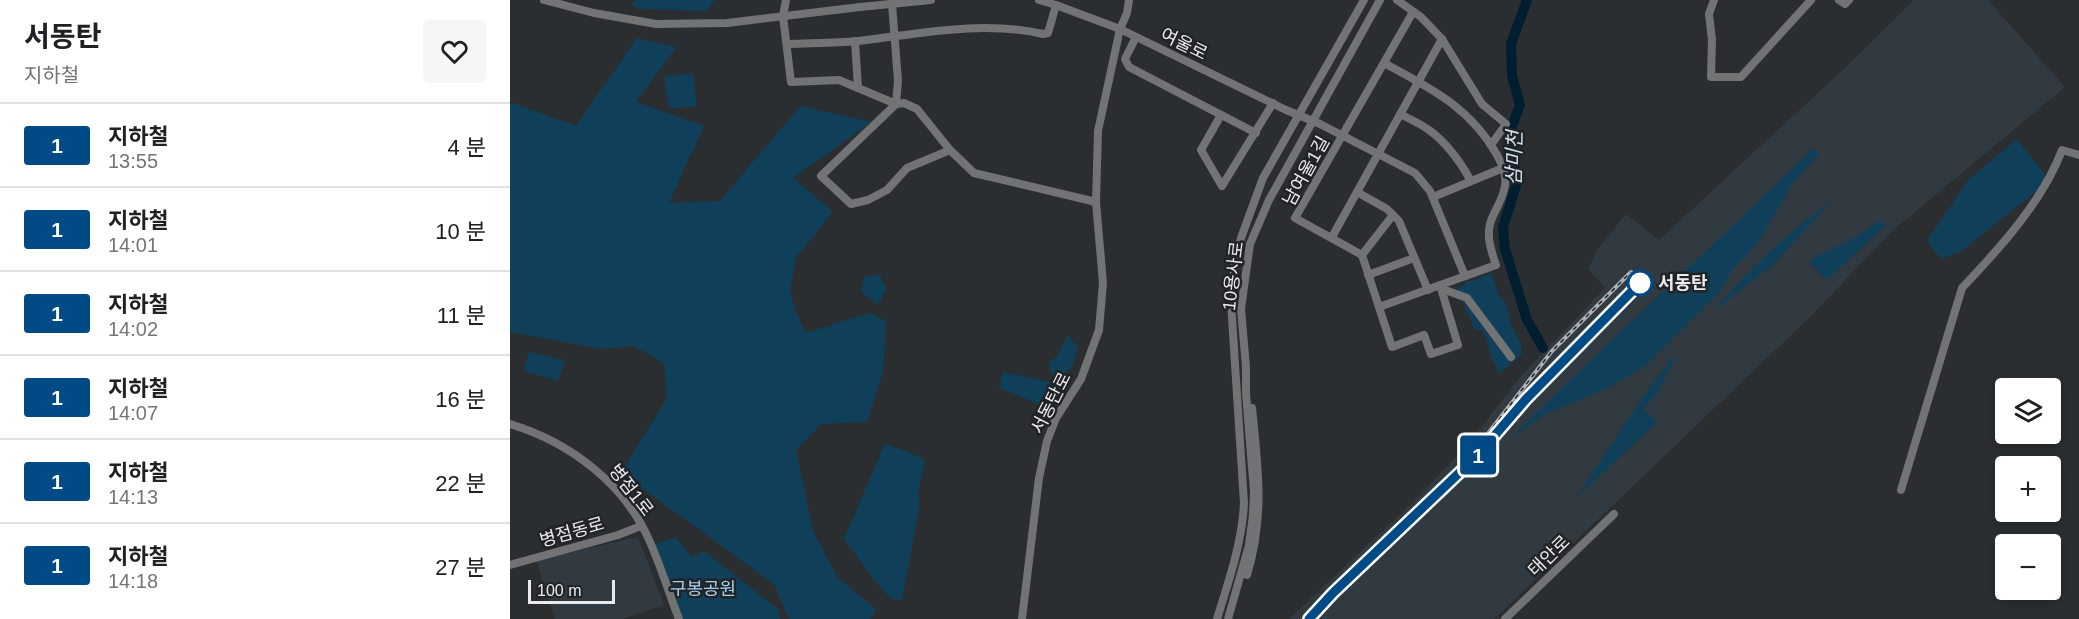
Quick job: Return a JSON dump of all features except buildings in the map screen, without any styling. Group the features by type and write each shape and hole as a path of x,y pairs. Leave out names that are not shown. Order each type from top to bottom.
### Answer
{"street":[{"path":"544,0 594,13 656,24 727,23 931,0"},
{"path":"786,0 783,16 791,82 839,80 896,104 904,103 917,109 950,150 974,173 1096,202"},
{"name":"여울로","path":"1039,0 1056,4 1120,29 1342,135 1415,173 1422,179 1433,197 1465,276"},
{"name":"서동탄로","path":"1022,619 1039,478 1047,441 1056,418 1081,379 1099,330 1103,283 1096,202 1098,131 1120,29 1127,13 1129,0"},
{"name":"10용사로","path":"1217,619 1236,558 1244,503 1231,302 1235,262 1247,220 1263,178 1364,0"},
{"name":"10용사로","path":"1226,619 1249,544 1253,515 1254,492 1241,309 1250,244 1269,200 1380,0"},
{"path":"1397,0 1421,17 1442,39 1482,104 1506,124 1491,145"},
{"path":"1714,0 1709,14 1712,40 1711,77 1723,78 1741,77 1811,0"},
{"path":"1839,0 1845,4 1849,0"},
{"path":"892,4 898,81 896,104 821,176 851,204 868,200 887,190 907,168 950,150"},
{"path":"788,44 855,41 993,28 1043,34 1048,33 1056,4"},
{"path":"1342,135 1413,12"},
{"path":"1136,37 1125,59 1129,67 1256,133"},
{"path":"1332,237 1442,39"},
{"path":"855,41 858,88"},
{"path":"1379,307 1428,290 1441,288 1465,276 1496,265 1488,237 1492,218 1505,189 1506,178 1491,145 1473,121 1451,102 1384,63"},
{"path":"1221,115 1201,150 1222,186 1273,103"},
{"path":"1400,114 1429,130 1450,151 1471,182"},
{"name":"남여울1길","path":"1342,135 1295,218 1362,255"},
{"path":"1901,490 1962,288 2034,203 2055,168 2062,150 2079,155"},
{"path":"1433,197 1503,168"},
{"path":"1357,192 1386,208 1399,221 1428,290"},
{"path":"1393,215 1362,255 1392,347 1424,335 1431,354 1458,345 1441,288"},
{"path":"1368,275 1414,258"},
{"path":"1441,288 1467,298 1511,357"},
{"path":"1233,619 1252,556 1259,513 1260,490 1247,380"},
{"name":"10용사로","path":"1226,619 1246,543 1250,513 1241,394 1237,381"},
{"name":"병점1로","path":"510,424 560,445 594,468 612,485 649,540 679,619"},
{"name":"태안로","path":"1505,619 1614,514"},
{"name":"병점동로","path":"510,565 618,535 641,526"}],"shaded area":[{"path":"1914,0 1988,0 2065,87 1891,232 1813,314 1494,619 1289,619 1416,499 1469,443 1520,377 1605,288 1588,269 1597,250 1626,214 1659,240 1847,66"},
{"path":"638,537 664,605 622,619 555,619 536,560"}],"green space":[{"path":"635,0 715,0 706,11 643,9 631,6"},
{"path":"637,38 676,47 636,102 704,126 669,203 720,201 800,106 871,122 793,178 833,212 796,257 790,291 795,310 806,333 861,315 873,314 886,321 883,372 867,422 821,424 796,450 813,531 838,578 877,610 870,619 789,619 774,584 621,473 667,398 664,363 634,346 601,349 510,332 510,102 576,126"},
{"path":"693,73 697,106 669,109 664,77"},
{"path":"2017,139 2046,176 2039,189 1960,252 1941,259 1927,241 1968,180"},
{"path":"1813,148 1819,154 1792,185 1755,247 1732,270 1719,293 1645,366 1610,387 1544,415 1511,438 1738,221"},
{"path":"1832,200 1775,263 1714,311 1770,252"},
{"path":"1880,220 1885,226 1827,280 1808,261 1856,237"},
{"path":"1491,273 1499,295 1506,303 1511,324 1521,343 1522,354 1500,373 1492,359 1483,330 1475,330 1457,288 1466,284 1467,281 1474,281"},
{"path":"880,275 886,289 878,305 861,292 865,276"},
{"path":"1068,335 1078,348 1068,372 1055,382 1048,364 1057,356"},
{"path":"529,352 565,360 558,381 523,371"},
{"path":"1673,357 1675,359 1658,392 1643,409 1657,422 1576,498 1651,385"},
{"path":"1003,372 1063,385 1049,408 999,388"},
{"path":"885,443 922,458 925,462 918,492 920,504 902,600 891,599 844,539"},
{"name":"구봉공원","path":"675,537 692,557 704,551 779,610 780,619 683,619 655,544"}],"waterway":[{"name":"삼미천","path":"1527,0 1511,44 1512,76 1520,105 1511,129 1516,186 1503,227 1505,249 1527,320 1543,348"}],"railway":[{"path":"1304,619 1469,458 1552,351 1631,272"},
{"path":"1517,408 1639,283"}],"metro line":[{"name":"1","path":"1309,619 1333,593 1477,456 1508,418 1571,351 1640,283"}],"place":[{"name":"서동탄","path":"1640,283"}]}
